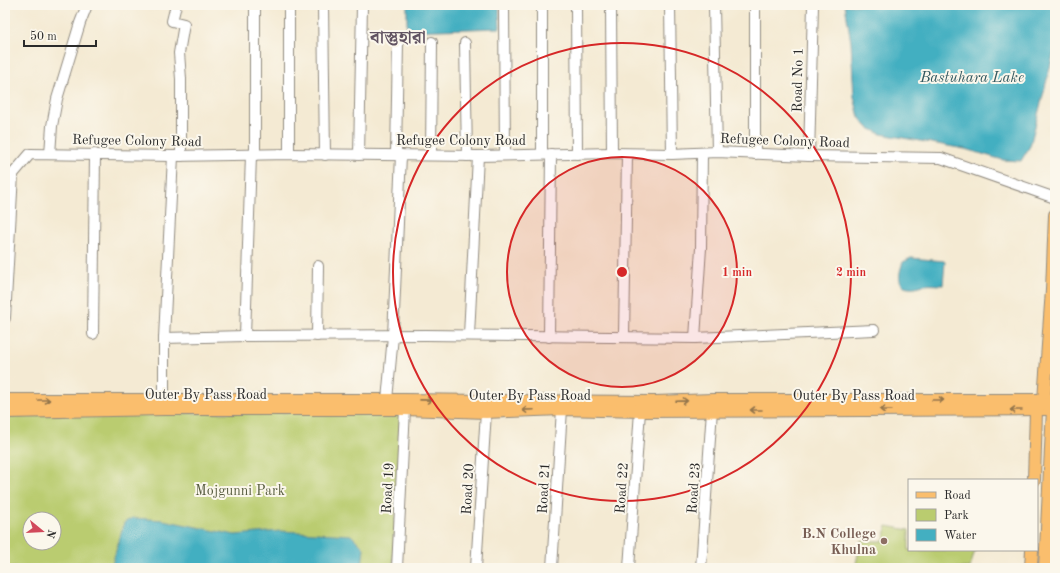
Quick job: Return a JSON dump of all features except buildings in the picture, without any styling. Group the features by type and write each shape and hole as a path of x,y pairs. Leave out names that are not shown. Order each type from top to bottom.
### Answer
{"main road":[{"path":"1045,568 1052,405 1052,290 1055,215"},
{"name":"Outer By Pass Road","path":"5,400 654,402 713,400 1052,405"},
{"path":"1034,479 1036,410 1052,405"},
{"name":"Outer By Pass Road","path":"5,412 164,409 405,408 486,412 562,409 640,411 1036,410"},
{"path":"1031,568 1032,551"}],"street":[{"path":"50,154 52,126 57,98 87,5"},
{"path":"164,400 164,338 181,79 179,53 184,24 172,21 176,5"},
{"path":"245,336 253,155 255,5"},
{"path":"289,5 289,154"},
{"path":"323,5 325,155"},
{"path":"359,155 362,5"},
{"path":"504,5 506,156"},
{"path":"542,5 547,154 549,337"},
{"path":"576,5 577,154"},
{"path":"611,5 612,153"},
{"path":"670,5 672,154"},
{"path":"714,5 717,152"},
{"path":"756,5 756,154"},
{"name":"Road No 1","path":"809,156 813,5"},
{"path":"388,400 393,336 398,155 398,42"},
{"path":"431,155 432,42"},
{"path":"466,43 467,156"},
{"name":"Refugee Colony Road","path":"5,318 13,174 30,154 177,156 289,154 506,156 547,154 672,154 717,152 809,156 941,158 1055,198"},
{"path":"695,338 701,248 702,153"},
{"path":"93,334 95,154"},
{"path":"624,336 627,154"},
{"path":"470,336 478,156"},
{"path":"317,336 318,266"},
{"path":"164,338 245,336 624,336 695,338 874,330"},
{"name":"Road 19","path":"397,568 405,408"},
{"name":"Road 21","path":"552,568 562,409"},
{"name":"Road 23","path":"701,568 712,410"},
{"name":"Road 22","path":"629,568 640,411"},
{"name":"Road 20","path":"476,568 486,412"}],"green space":[{"name":"Mojgunni Park","path":"401,411 393,568 5,568 5,432 8,415"},
{"path":"887,526 908,530 908,551 975,551 970,568 855,568 861,541 884,541"}],"water":[{"path":"407,5 499,5 500,28 407,31"},
{"name":"Bastuhara Lake","path":"845,5 1055,5 1055,48 1030,146 1021,161 1003,160 965,149 881,134 867,127 859,117 854,97 851,42"},
{"path":"911,258 944,261 943,285 911,287 902,284 900,277 903,262"},
{"path":"132,518 163,520 235,535 280,531 351,535 364,548 362,567 111,568 124,523"}],"place":[{"name":"B.N College Khulna","path":"884,541"}],"district":[{"name":"বাস্তুহারা","path":"398,37"}]}
